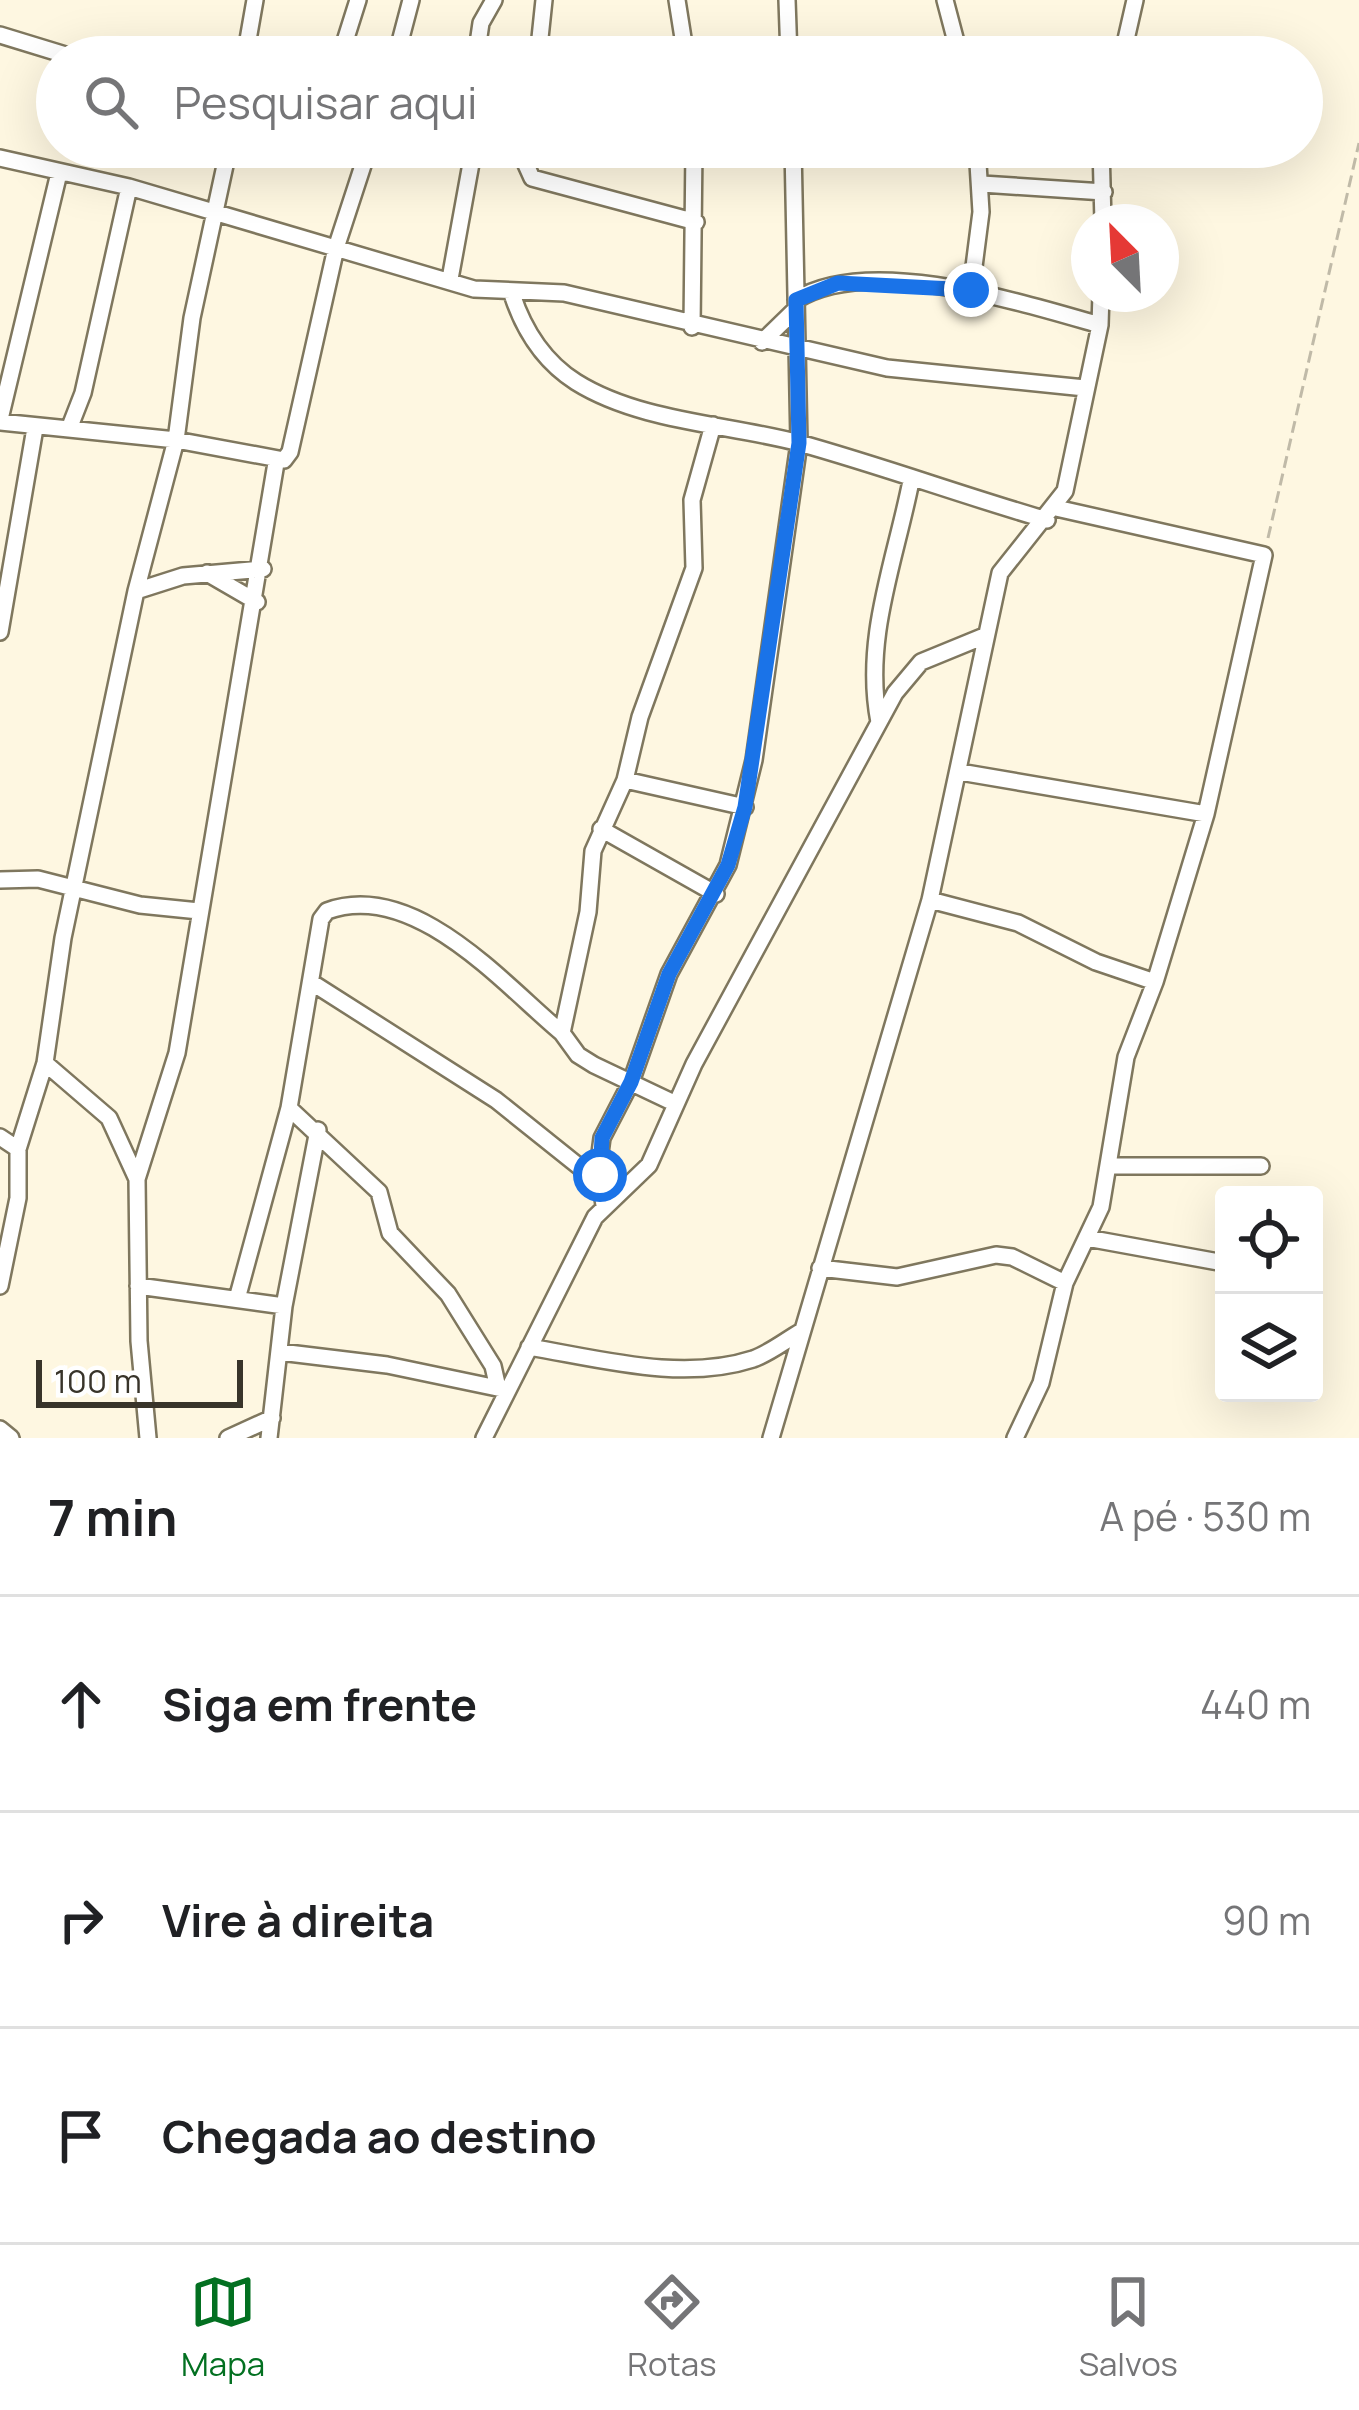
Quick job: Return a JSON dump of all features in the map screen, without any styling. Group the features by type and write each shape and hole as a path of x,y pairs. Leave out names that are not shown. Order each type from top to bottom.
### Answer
{"street":[{"path":"249,36 255,0"},
{"path":"347,36 358,0"},
{"path":"402,36 411,0"},
{"path":"479,36 494,0"},
{"path":"540,36 544,0"},
{"path":"677,0 683,36"},
{"path":"787,0 788,36"},
{"path":"945,0 954,36"},
{"path":"1127,36 1136,0"},
{"path":"0,35 36,46"},
{"path":"0,158 36,167"},
{"path":"39,168 129,187 512,295 564,293 692,327 886,368 1085,388"},
{"path":"0,1286 16,1216 18,1149 45,1063 74,886 136,591 176,440 192,318 225,168"},
{"path":"148,1438 137,1179 177,1054 263,569 276,463 290,452 336,248 362,168"},
{"path":"450,279 470,168"},
{"path":"527,168 532,178 696,222"},
{"path":"692,327 695,168"},
{"path":"604,1205 602,1138 631,1082 669,974 716,894 745,807 799,443 793,350 793,168"},
{"path":"971,290 980,168"},
{"path":"1102,168 1104,204"},
{"path":"59,173 0,421 176,440 276,463"},
{"path":"982,184 1104,192"},
{"path":"69,429 83,394 129,187"},
{"path":"762,342 795,306 838,283 971,290 1100,325"},
{"path":"512,295 530,339 577,382 713,425 799,443 911,481 1264,555 1206,814 1155,982 1126,1057 1110,1166 1088,1238 1065,1283 1041,1383 1015,1438"},
{"path":"771,1438 930,900 982,638 1000,573 1052,514 1065,491 1100,312"},
{"path":"562,1034 601,829 625,780 640,717 694,568 692,500 713,425"},
{"path":"0,632 35,428"},
{"path":"878,722 872,685 873,642 911,481"},
{"path":"136,591 206,573 263,569"},
{"path":"206,573 257,602"},
{"path":"484,1438 503,1389 604,1205 649,1165 674,1103 906,674 921,662 982,638"},
{"path":"954,652 976,674"},
{"path":"959,772 1206,814"},
{"path":"625,780 745,807"},
{"path":"601,829 716,894"},
{"path":"0,880 74,886 140,905 199,910"},
{"path":"930,900 1018,922 1096,962 1155,982"},
{"path":"237,1299 289,1108 301,1023 314,984 321,919 327,911 361,906 408,915 562,1034 578,1054 674,1103"},
{"path":"314,984 496,1100 601,1184"},
{"path":"45,1063 110,1118 137,1179"},
{"path":"289,1108 318,1130 379,1192 390,1233 448,1294 503,1389"},
{"path":"269,1438 284,1306 318,1130"},
{"path":"0,1137 18,1149"},
{"path":"1110,1166 1261,1166"},
{"path":"1088,1238 1215,1261"},
{"path":"820,1268 897,1276 996,1256 1012,1257 1065,1283"},
{"path":"138,1286 284,1306"},
{"path":"530,1347 635,1365 722,1365 757,1358 802,1331"},
{"path":"280,1352 387,1365 503,1389"},
{"path":"230,1437 272,1418"},
{"path":"0,1429 11,1438"}],"path":[{"path":"1264,555 1359,143"}],"route":[{"path":"600,1175 602,1138 631,1082 669,974 716,894 745,807 799,443 793,350 796,300 838,283 971,290"}]}
